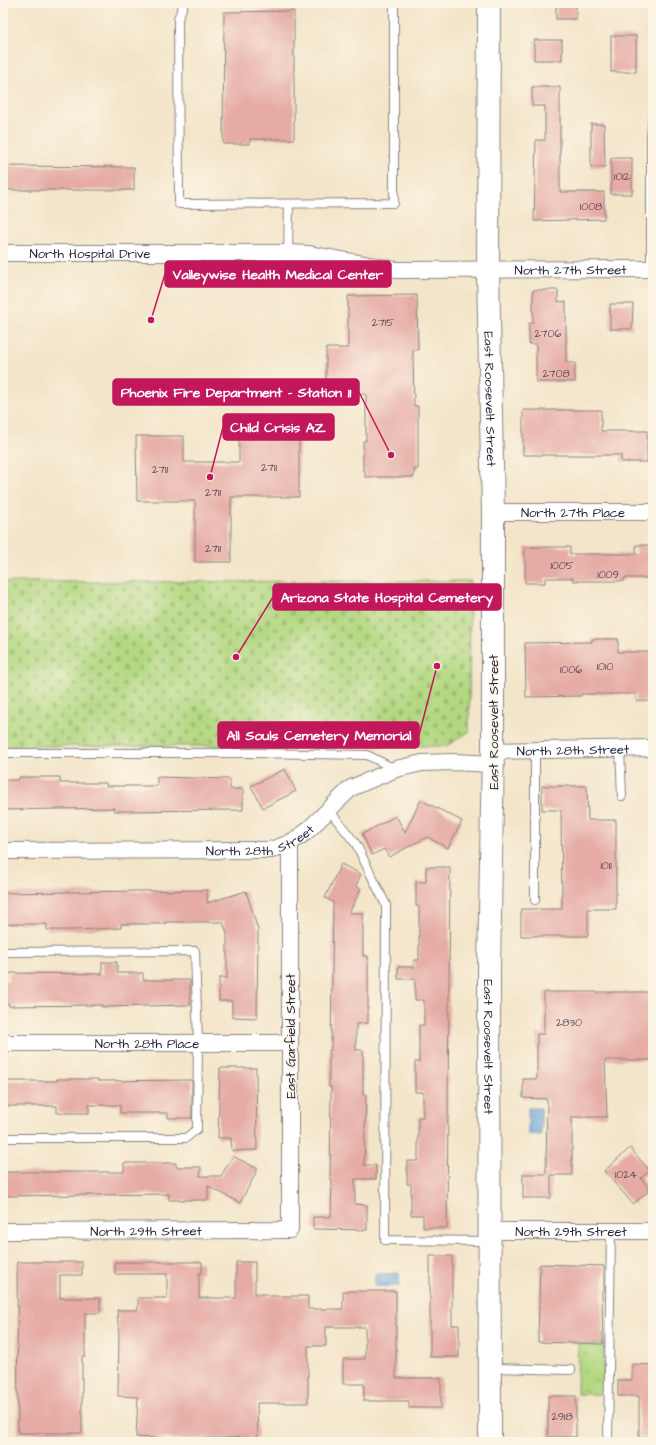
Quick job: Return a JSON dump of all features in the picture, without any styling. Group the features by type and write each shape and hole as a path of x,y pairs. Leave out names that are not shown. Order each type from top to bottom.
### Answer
{"street":[{"name":"East Roosevelt Street","path":"489,3 488,270 492,512 493,757 489,970 490,1442"},
{"name":"North Hospital Drive","path":"3,253 288,253 309,254 397,270 488,270"},
{"name":"North 27th Street","path":"488,270 652,269"},
{"name":"North 27th Place","path":"492,512 653,512"},
{"name":"North 28th Street","path":"3,852 271,850 290,843 306,832 351,788 396,769 422,763 454,762 534,750 653,748"},
{"name":"East Garfield Street","path":"290,843 290,1230"},
{"name":"North 28th Place","path":"3,1043 290,1043"},
{"name":"North 29th Street","path":"3,1231 290,1230"},
{"name":"North 29th Street","path":"490,1236 610,1231 653,1231"}],"lane":[{"path":"186,4 178,19 179,204 394,204 394,3"},
{"path":"652,269 651,137 653,116"},
{"path":"288,253 289,204"},
{"path":"260,281 262,253"},
{"path":"620,748 622,796"},
{"path":"534,750 535,900"},
{"path":"3,753 367,754 396,769"},
{"path":"329,810 356,844 386,905 385,1240 490,1236"},
{"path":"3,952 195,951 198,1043 197,1129 186,1138 3,1138"},
{"path":"608,1442 610,1231"},
{"path":"490,1368 571,1370"}],"green space":[{"path":"470,581 469,732 446,746 3,746 3,582"},
{"path":"578,1344 604,1344 603,1394 577,1394"}],"water":[{"path":"528,1108 541,1108 541,1135 528,1134"},
{"path":"399,1273 400,1286 375,1286 375,1274"}],"building":[{"path":"556,3 576,3 576,19 556,19"},
{"path":"294,11 294,139 250,139 250,144 223,144 224,12"},
{"path":"611,36 636,36 636,72 611,72"},
{"path":"534,40 562,40 562,60 534,60"},
{"path":"532,87 560,87 560,192 604,192 604,219 534,221 536,140 545,140 545,106 532,106"},
{"path":"591,124 604,124 605,167 591,167"},
{"path":"611,158 632,158 632,194 611,194"},
{"path":"3,166 134,167 134,190 3,190"},
{"path":"533,290 558,290 558,302 566,302 566,363 575,363 575,382 536,382 536,344 529,344 529,323 533,323"},
{"path":"417,295 418,350 413,350 414,406 418,406 418,469 414,469 414,477 365,477 365,470 363,470 363,441 366,441 366,394 326,394 326,348 348,348 348,296"},
{"path":"610,304 633,304 632,329 610,329"},
{"path":"523,410 601,410 601,431 647,431 647,462 621,462 621,455 523,455"},
{"path":"136,436 184,436 184,462 239,462 239,436 299,436 299,497 231,497 231,562 195,562 195,501 137,501"},
{"path":"636,545 653,545 653,578 624,578 624,581 573,581 573,578 545,578 545,583 525,583 525,547 570,547 570,554 636,554"},
{"path":"592,639 618,639 618,652 653,652 653,701 636,701 636,694 581,694 581,696 526,697 525,643 592,642"},
{"path":"285,769 296,791 263,808 251,786"},
{"path":"19,777 60,777 60,783 106,783 106,786 157,786 157,777 230,779 230,789 243,789 243,810 114,811 114,808 3,810 3,780 19,780"},
{"path":"542,786 587,786 588,820 616,820 616,909 588,909 588,936 521,936 521,909 562,909 561,810 542,810"},
{"path":"421,800 462,821 448,848 427,837 389,857 384,849 372,855 362,834 396,816 405,832"},
{"path":"341,864 361,874 356,886 361,889 349,913 363,913 363,956 368,956 368,1023 356,1024 356,1050 363,1050 363,1095 366,1095 364,1165 376,1165 376,1179 355,1179 355,1204 367,1205 367,1230 313,1229 313,1217 331,1217 331,1087 329,1087 329,1050 331,1050 333,902 325,898"},
{"path":"426,867 450,867 447,1228 423,1228 423,1215 411,1215 411,1184 407,1184 407,1161 418,1161 418,1117 423,1117 423,1092 415,1092 415,1062 419,1062 419,1025 424,1025 424,1000 415,1000 415,979 398,979 398,967 414,967 414,960 419,960 419,906 416,906 416,882 426,882"},
{"path":"207,890 207,903 246,891 258,930 257,1018 232,1017 232,1001 219,1001 219,978 227,978 227,933 223,922 121,924 121,928 75,930 47,930 47,924 3,924 3,893"},
{"path":"102,962 117,962 117,973 143,973 143,980 190,980 190,1005 102,1007 102,1005 9,1006 9,1004 3,1004 3,981 9,981 9,973 102,974"},
{"path":"544,992 653,992 653,1060 605,1060 607,1117 572,1117 572,1175 551,1175 551,1198 523,1198 523,1174 546,1174 547,1099 523,1098 523,1079 537,1079 537,1034 544,1034"},
{"path":"220,1068 256,1068 257,1150 232,1151 231,1138 218,1138"},
{"path":"57,1079 98,1079 98,1081 192,1080 192,1118 168,1118 168,1113 120,1113 120,1105 89,1105 89,1113 57,1113 57,1106 3,1106 3,1081 57,1081"},
{"path":"630,1148 650,1171 641,1178 650,1190 633,1204 604,1171"},
{"path":"233,1156 258,1169 240,1203 208,1186 208,1200 169,1200 169,1194 3,1196 3,1172 124,1172 124,1163 176,1163 176,1167 201,1167 200,1176 221,1176"},
{"path":"430,1256 452,1256 452,1325 459,1325 459,1357 430,1357"},
{"path":"17,1262 82,1262 82,1275 60,1275 60,1298 100,1298 100,1313 85,1313 85,1357 82,1357 82,1433 18,1433"},
{"path":"115,1262 202,1262 202,1273 199,1273 199,1298 236,1298 236,1262 255,1262 255,1294 268,1294 268,1296 308,1296 308,1309 343,1309 343,1291 396,1291 396,1378 441,1378 441,1408 409,1408 409,1401 364,1401 364,1384 343,1384 343,1359 365,1359 365,1327 326,1327 326,1346 308,1346 308,1403 257,1403 258,1437 182,1439 136,1437 138,1397 118,1396 119,1335 117,1310 138,1310 138,1298 167,1298 167,1274 115,1274"},
{"path":"540,1264 604,1266 604,1291 602,1291 603,1344 538,1342"},
{"path":"632,1364 653,1365 653,1437 639,1437 639,1396 618,1396 618,1380 632,1380"},
{"path":"548,1396 576,1396 576,1437 548,1437"}],"place":[{"name":"Valleywise Health Medical Center","path":"151,320"},
{"name":"Phoenix Fire Department - Station 11","path":"391,455"},
{"name":"Child Crisis AZ","path":"210,477"},
{"name":"Arizona State Hospital Cemetery","path":"236,657"},
{"name":"All Souls Cemetery Memorial","path":"437,666"}]}
